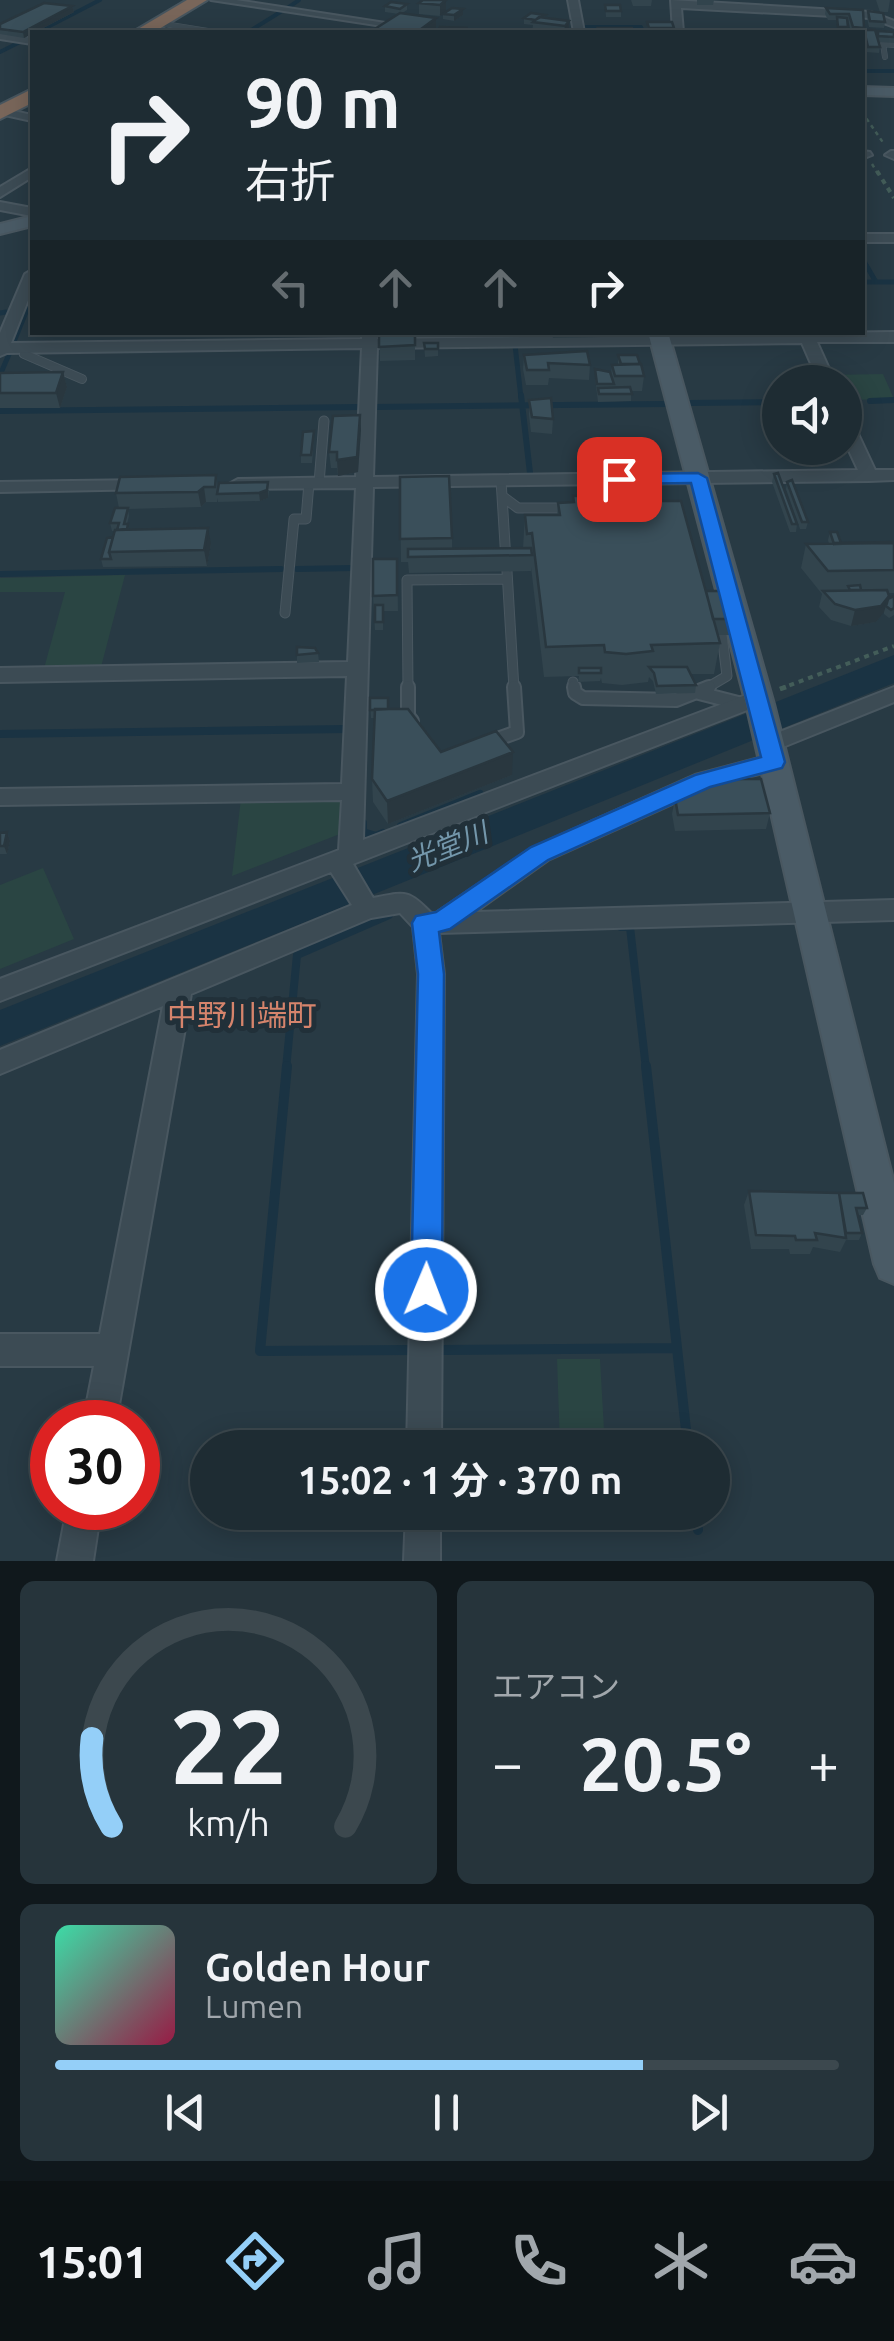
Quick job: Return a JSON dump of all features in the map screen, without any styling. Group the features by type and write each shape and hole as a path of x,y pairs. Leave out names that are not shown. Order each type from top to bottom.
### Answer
{"highway":[{"path":"150,28 199,0"},
{"path":"1,112 30,96"}],"street":[{"path":"216,0 424,30"},
{"path":"573,0 579,30"},
{"path":"860,0 872,15"},
{"path":"678,30 674,2 747,4 872,15 893,21"},
{"path":"351,30 388,7"},
{"path":"0,36 30,41"},
{"path":"865,92 894,92"},
{"path":"1,112 30,118"},
{"path":"0,192 30,173"},
{"path":"0,206 30,212"},
{"path":"0,229 30,222"},
{"path":"865,238 894,238"},
{"path":"30,279 1,348 370,338 894,337"},
{"path":"0,308 18,308"},
{"path":"806,335 819,365"},
{"path":"669,336 713,559 770,748 894,1264"},
{"path":"367,909 343,862 354,792 370,338"},
{"path":"862,462 868,476"},
{"path":"222,484 365,482 502,488 698,478 894,476"},
{"path":"0,487 169,485"},
{"path":"0,676 358,669"},
{"path":"433,922 540,854 894,694"},
{"path":"0,990 161,925 343,862 753,702"},
{"path":"0,797 354,792"},
{"path":"0,1062 367,909 405,902 433,922 894,910"},
{"path":"424,1430 433,922"},
{"path":"104,1400 178,988"},
{"path":"0,1350 113,1350"},
{"path":"74,1561 80,1530"},
{"path":"422,1561 423,1530"}],"lane":[{"path":"150,28 182,30"},
{"path":"885,57 882,44 894,45"},
{"path":"26,348 24,354 82,378"},
{"path":"285,614 294,519 306,519 324,422"},
{"path":"502,488 518,508 585,508"},
{"path":"480,746 517,732 502,488"},
{"path":"420,730 408,716 408,580 507,571"},
{"path":"573,682 575,693 583,698 676,700 699,694 727,676 722,635"},
{"path":"699,694 753,702"}],"path":[{"path":"865,116 893,155"},
{"path":"865,156 894,198"},
{"path":"753,702 894,646"}],"green space":[{"path":"862,374 883,374 894,399 862,400"},
{"path":"125,575 100,671 43,672 65,592 0,592 0,578"},
{"path":"340,796 346,802 345,832 232,876 241,798"},
{"path":"43,868 74,939 0,969 0,885"},
{"path":"557,1359 600,1359 604,1430 559,1430"}],"water":[{"name":"光堂川","path":"894,655 894,683 0,1046 0,1010"}],"building":[{"path":"446,0 440,5 419,3"},
{"path":"391,2 407,4 400,9 385,6"},
{"path":"44,3 72,6 23,32 0,29 0,24"},
{"path":"605,5 620,5 621,11 606,11"},
{"path":"452,8 463,9 454,15 443,14"},
{"path":"826,8 863,10 864,28 853,27 849,14 830,14"},
{"path":"868,11 883,13 885,22 870,21"},
{"path":"400,13 436,18 420,30 373,30"},
{"path":"531,13 545,15 535,20 524,18"},
{"path":"539,17 569,21 565,26 533,22"},
{"path":"837,17 847,18 848,27 838,27"},
{"path":"647,22 672,22 674,28 649,28"},
{"path":"440,27 466,28 465,30 438,30"},
{"path":"598,28 633,30 599,30"},
{"path":"865,30 875,30 880,47 868,47"},
{"path":"878,31 894,32 894,37 878,36"},
{"path":"379,335 415,335 415,345 379,347"},
{"path":"424,343 438,343 438,349 425,349"},
{"path":"587,351 590,365 548,363 549,370 527,370 524,355"},
{"path":"618,355 637,355 640,364 621,364"},
{"path":"641,364 644,376 615,376 612,365"},
{"path":"595,369 610,372 614,384 597,384"},
{"path":"63,372 56,393 0,393 0,373"},
{"path":"630,387 632,394 599,394 598,388"},
{"path":"551,398 553,419 532,417 529,400"},
{"path":"360,415 357,457 337,460 337,452 329,452 333,416"},
{"path":"314,431 311,455 301,455 303,432"},
{"path":"778,473 797,524 792,524 774,474"},
{"path":"216,475 215,487 204,487 198,492 116,493 120,477"},
{"path":"449,476 452,538 400,539 400,477"},
{"path":"612,479 630,484 636,501 681,501 720,643 651,645 653,651 626,654 605,652 604,645 546,647 532,533 527,534 525,515 560,515 558,503 574,502 573,496 603,495 602,484"},
{"path":"792,480 808,522 802,522 787,482"},
{"path":"268,482 267,490 259,493 217,494 219,483"},
{"path":"115,508 128,508 124,524 128,524 127,529 117,530 119,523 110,523"},
{"path":"208,528 204,550 109,552 115,530"},
{"path":"830,532 837,532 841,543 834,544"},
{"path":"113,537 111,559 101,559 107,538"},
{"path":"894,543 894,570 828,571 806,544"},
{"path":"531,548 532,555 408,557 408,549"},
{"path":"373,559 397,559 397,595 373,596"},
{"path":"887,590 889,596 881,606 855,610 835,604 823,591"},
{"path":"706,591 725,591 732,619 713,619"},
{"path":"894,596 894,608 891,610 886,606"},
{"path":"375,605 383,605 383,622 375,622"},
{"path":"297,647 315,648 318,653 297,655"},
{"path":"649,667 687,667 696,685 657,686"},
{"path":"579,668 601,668 601,673 579,673"},
{"path":"370,698 388,698 388,709 370,710"},
{"path":"375,709 408,709 441,752 496,731 513,752 387,801 372,779"},
{"path":"720,779 761,779 770,813 678,815 675,798 700,784"},
{"path":"7,832 4,846 0,846 0,833"},
{"path":"749,1191 839,1193 846,1238 815,1233 817,1240 756,1235"},
{"path":"839,1193 863,1193 867,1208 856,1208 862,1233 846,1233"}],"waterway":[{"path":"42,30 100,0"},
{"path":"286,9 299,0"},
{"path":"251,30 282,11"},
{"path":"586,27 642,30"},
{"path":"0,52 22,41"},
{"path":"865,71 894,71"},
{"path":"865,95 894,95"},
{"path":"23,113 30,115"},
{"path":"865,263 876,282"},
{"path":"865,282 876,282"},
{"path":"876,282 894,282"},
{"path":"13,344 30,302"},
{"path":"0,313 6,312"},
{"path":"515,345 521,398"},
{"path":"0,375 10,352"},
{"path":"521,395 522,405"},
{"path":"870,401 894,400"},
{"path":"688,403 762,402"},
{"path":"522,405 666,404"},
{"path":"374,407 522,405"},
{"path":"522,405 530,473"},
{"path":"0,411 360,407"},
{"path":"297,569 354,568"},
{"path":"0,574 281,569"},
{"path":"0,734 347,729"},
{"path":"401,826 480,794"},
{"path":"363,823 363,832 376,836 383,833"},
{"path":"286,1069 297,955 389,915"},
{"path":"621,927 630,927 646,1069"},
{"path":"287,1066 260,1351 411,1350"},
{"path":"646,1066 686,1430"},
{"path":"441,1350 677,1348"}],"district":[{"name":"中野川端町","path":"242,1015"}],"route":[{"path":"426,1290 431,974 425,923 442,922 540,854 704,781 774,762 698,478 619,479"}]}
